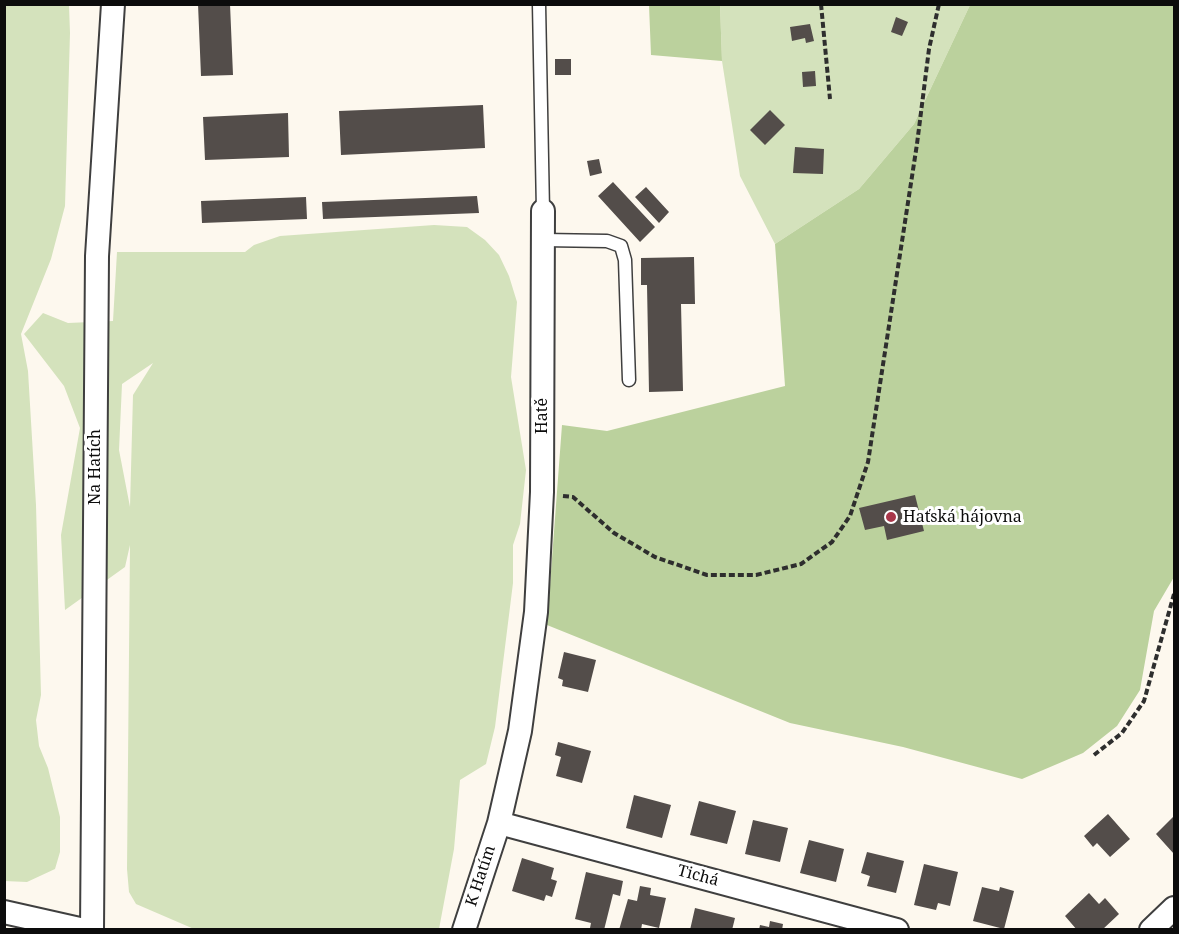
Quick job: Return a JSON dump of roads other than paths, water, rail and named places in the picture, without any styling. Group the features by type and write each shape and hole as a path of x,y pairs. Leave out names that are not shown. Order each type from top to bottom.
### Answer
{"street":[{"name":"Na Hatích","path":"92,930 97,256 112,4"},
{"name":"Hatě","path":"499,823 520,731 533,636 542,492 543,211"},
{"name":"K Hatím","path":"464,930 499,823"},
{"name":"Tichá","path":"499,823 897,930"},
{"path":"1151,930 1174,908"},
{"path":"4,912 84,930"}],"lane":[{"name":"Hatě","path":"539,4 543,211"},
{"path":"543,240 606,241 621,246 625,260 629,380"}],"place":[{"name":"Haťská hájovna","path":"891,517"}]}
